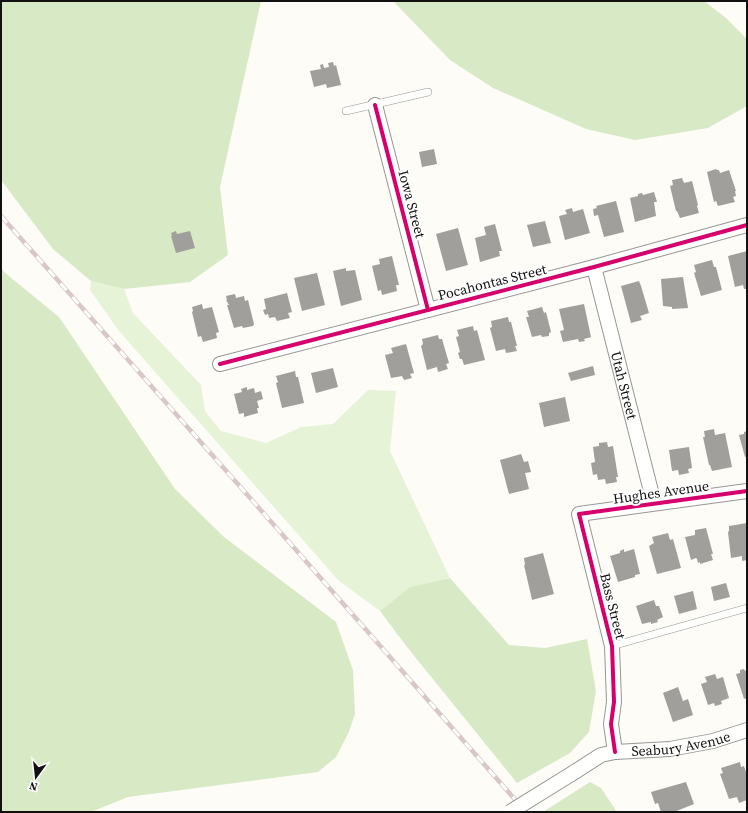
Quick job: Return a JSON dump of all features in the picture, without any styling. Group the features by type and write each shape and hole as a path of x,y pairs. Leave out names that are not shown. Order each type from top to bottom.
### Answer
{"street":[{"name":"Iowa Street","path":"375,105 428,310"},
{"name":"Pocahontas Street","path":"220,364 594,267 747,225"},
{"name":"Utah Street","path":"594,267 654,503"},
{"name":"Hughes Avenue","path":"578,514 747,491"},
{"name":"Bass Street","path":"578,514 612,646 614,702 611,724 615,752"},
{"name":"Seabury Avenue","path":"510,812 601,755 615,752 670,749 713,741 747,730"}],"lane":[{"path":"346,111 428,92"},
{"path":"612,646 747,608"}],"green space":[{"path":"1,1 261,1 220,187 228,255 190,282 124,289 91,281 53,249 1,180"},
{"path":"393,1 704,1 726,18 747,39 747,106 708,128 635,140 586,129 493,88 450,60"},
{"path":"1,267 4,272 59,317 175,489 224,537 336,622 353,670 355,714 348,734 336,757 318,772 128,797 91,812 1,812"},
{"path":"91,281 124,289 133,313 201,385 205,411 221,431 266,443 301,427 333,424 368,390 396,391 390,451 450,578 410,587 380,611 339,581 119,331 90,290"},
{"path":"450,578 509,645 545,648 587,639 596,691 589,732 570,753 517,783 407,647 380,611 410,587"},
{"path":"590,782 601,788 617,812 543,812"}],"building":[{"path":"333,62 334,66 336,65 341,85 327,88 326,84 314,87 310,71 321,69 320,65 323,64 324,68 329,67 328,63"},
{"path":"434,149 437,164 422,167 419,152"},
{"path":"716,169 719,170 720,173 729,170 736,191 736,196 733,197 735,202 718,206 716,201 714,202 707,172"},
{"path":"682,178 684,183 692,181 699,213 680,218 676,211 670,186 673,185 672,180"},
{"path":"654,192 657,202 654,202 656,216 635,222 630,198 638,196 638,194 642,193 643,195"},
{"path":"616,201 624,232 604,237 598,215 594,216 593,209 597,208 596,206"},
{"path":"572,208 573,212 583,209 590,233 565,240 559,216 567,214 565,210"},
{"path":"545,221 551,243 533,247 527,225"},
{"path":"495,224 502,251 499,251 500,256 480,262 475,238 486,235 484,227"},
{"path":"458,228 468,265 446,271 436,234"},
{"path":"176,231 177,234 190,231 195,248 176,253 171,233"},
{"path":"747,251 747,289 744,289 743,285 735,287 728,256"},
{"path":"392,256 399,285 396,285 397,291 382,295 381,290 378,291 372,266 380,264 379,259"},
{"path":"712,260 714,267 716,267 722,290 701,296 694,273 696,272 694,265"},
{"path":"346,268 346,271 355,270 362,300 341,306 333,271"},
{"path":"317,273 325,305 302,311 294,278"},
{"path":"683,277 688,308 672,309 672,307 663,306 661,279"},
{"path":"639,281 649,313 640,316 642,320 631,323 621,286"},
{"path":"287,293 292,312 288,313 290,318 277,321 275,317 269,318 268,314 265,315 263,310 266,309 264,299"},
{"path":"235,294 236,298 244,296 245,301 248,300 254,324 253,326 234,328 227,305 229,305 226,300 226,296"},
{"path":"202,304 203,309 212,307 219,332 216,333 217,338 203,342 201,336 198,337 192,312 192,307"},
{"path":"584,304 591,337 584,339 585,341 579,342 578,339 563,342 560,331 564,330 559,309"},
{"path":"542,307 544,313 546,312 551,332 549,333 549,336 542,337 541,335 532,337 526,317 529,317 527,311"},
{"path":"508,317 509,322 511,322 517,351 506,353 505,349 496,351 490,328 492,327 491,321"},
{"path":"473,326 474,331 477,330 485,360 464,365 458,353 460,352 456,337 459,336 457,330"},
{"path":"438,335 439,339 442,339 449,363 446,364 448,369 438,372 437,367 427,370 421,346 423,344 422,339"},
{"path":"406,344 414,373 410,374 412,378 404,380 402,376 391,378 385,355 393,353 391,348"},
{"path":"593,366 595,375 571,381 568,373"},
{"path":"333,368 338,387 316,393 311,373"},
{"path":"295,371 296,377 298,377 304,403 282,408 276,383 278,382 276,376"},
{"path":"247,387 247,390 254,388 255,393 261,391 263,399 257,401 259,408 257,408 258,413 244,417 244,413 239,414 234,394 242,392 241,389"},
{"path":"565,397 570,421 544,427 539,403"},
{"path":"714,429 715,435 725,433 732,467 712,471 709,465 703,437 705,437 704,431"},
{"path":"747,431 747,456 745,457 739,435 744,434 744,432"},
{"path":"607,442 608,447 613,446 618,477 616,477 617,482 606,484 605,479 598,480 597,474 593,475 591,463 595,462 593,447 599,446 599,443"},
{"path":"689,447 692,468 688,469 689,473 679,475 678,470 672,471 669,450"},
{"path":"521,454 524,462 528,461 531,472 525,473 529,489 509,494 500,460"},
{"path":"747,523 747,560 742,561 742,556 731,558 728,532 729,526"},
{"path":"706,528 713,554 711,554 713,560 700,564 696,558 691,560 685,537 695,535 695,530"},
{"path":"668,533 670,540 673,539 681,568 657,574 649,546 654,543 652,537"},
{"path":"624,549 624,552 634,549 640,574 618,582 610,556 620,553 620,551"},
{"path":"543,553 554,594 532,600 524,565 524,558"},
{"path":"726,583 730,597 714,601 711,587"},
{"path":"693,591 697,609 679,614 674,596"},
{"path":"654,600 656,606 659,606 663,617 657,620 658,622 642,624 636,606"},
{"path":"744,669 745,671 747,670 747,698 744,699 736,674 740,673 740,670"},
{"path":"715,674 717,679 723,677 729,698 721,701 722,704 715,706 714,703 708,705 701,684 707,682 705,677"},
{"path":"678,687 683,701 688,699 693,715 673,722 663,693"},
{"path":"740,762 741,767 744,766 747,775 747,800 739,803 737,797 729,799 720,774 723,773 721,768"},
{"path":"686,782 694,804 674,812 661,812 658,803 655,804 651,792"}],"railway":[{"path":"1,216 526,812"}],"cycle path":[{"path":"375,105 428,310"},
{"path":"220,364 594,267 747,225"},
{"path":"615,752 611,724 614,702 612,646 579,514 747,491"}]}
